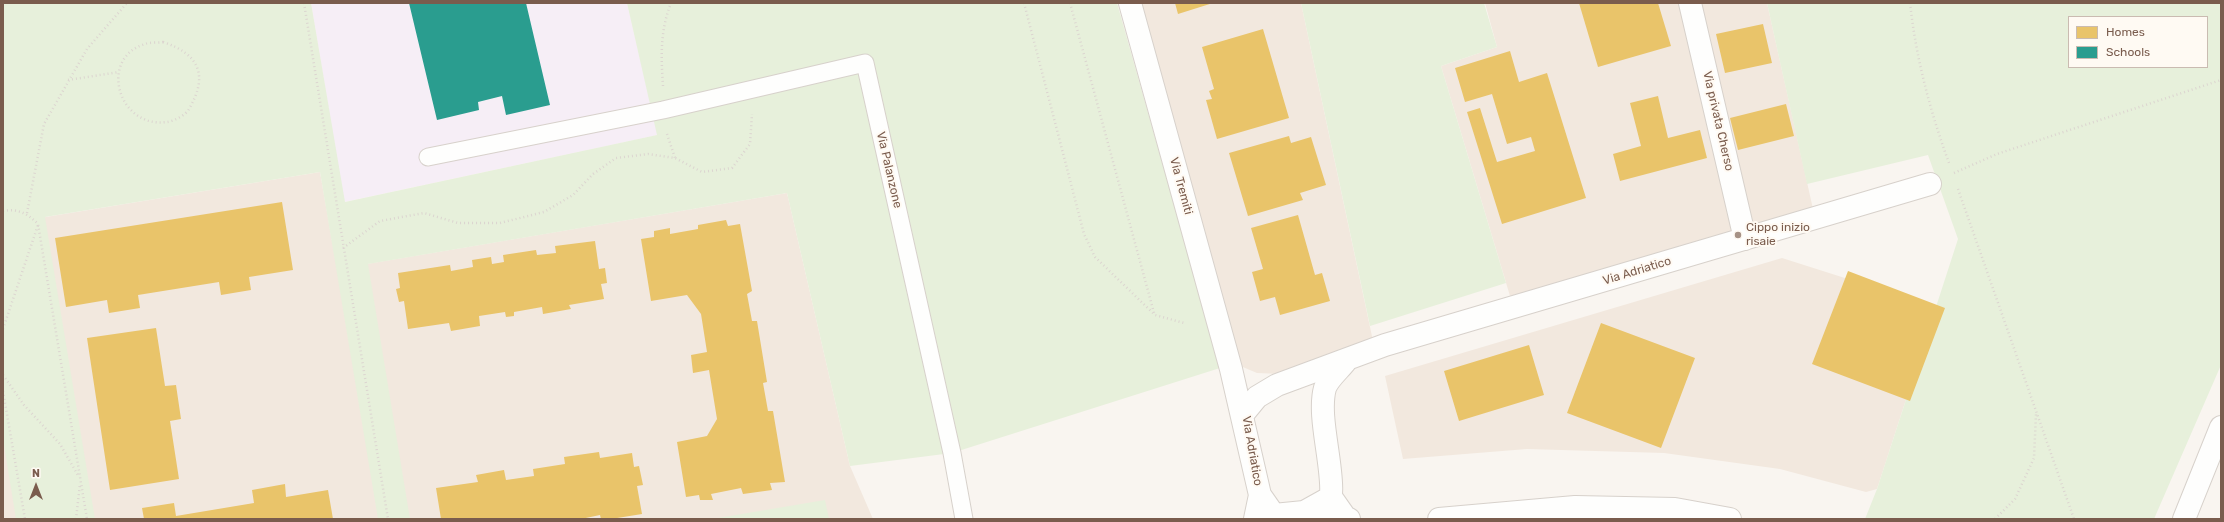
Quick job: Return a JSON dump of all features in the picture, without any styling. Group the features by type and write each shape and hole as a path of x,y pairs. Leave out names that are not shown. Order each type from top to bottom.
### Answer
{"street":[{"name":"Via Tremiti","path":"1130,3 1243,414"},
{"name":"Via privata Cherso","path":"1690,3 1745,239"},
{"name":"Via Adriatico","path":"1332,497 1304,512 1274,515 1260,495 1243,414 1257,397 1277,385 1385,346 1930,184"},
{"path":"1324,519 1332,497 1322,404 1326,386 1346,361"},
{"path":"1231,369 1254,381 1270,382 1277,385 1313,388 1322,404"},
{"path":"2184,519 2221,427"},
{"path":"1255,519 1260,495"},
{"path":"1332,497 1345,517 1349,519"},
{"path":"1439,519 1575,507 1675,509 1730,519"}],"lane":[{"name":"Via Palanzone","path":"428,157 657,111 865,63 948,437 964,519"}],"path":[{"path":"27,213 44,124 87,49 127,3"},
{"path":"304,3 388,519"},
{"path":"671,3 664,20 660,49 657,111 666,130 675,158"},
{"path":"1024,3 1084,234 1095,257 1155,315 1184,323"},
{"path":"1070,3 1155,315"},
{"path":"1910,3 1913,34 1931,115 1955,181"},
{"path":"163,42 180,48 194,58 200,77 197,95 188,112 172,121 155,124 136,116 127,107 119,90 119,72 129,54 145,44 163,42"},
{"path":"68,80 119,72"},
{"path":"1952,174 1997,154 2221,80"},
{"path":"343,248 380,221 388,219 424,213 458,223 500,223 544,212 573,195 593,174 616,158 648,154 675,158 702,172 732,168 750,144 752,116 748,90"},
{"path":"1957,187 2074,519"},
{"path":"3,211 9,210 27,213 38,224 87,519"},
{"path":"3,328 38,224"},
{"path":"3,375 24,404 60,444 81,479 76,519"},
{"path":"3,391 25,519"},
{"path":"1995,519 2015,499 2034,458 2036,412"}],"shaded area":[{"path":"311,3 627,3 658,135 344,202"},
{"path":"1138,3 1301,3 1373,341 1281,374 1257,373 1238,365"},
{"path":"1485,3 1682,3 1735,233 1510,296 1441,66 1497,47"},
{"path":"1699,3 1767,3 1813,209 1750,228"},
{"path":"320,172 337,269 787,193 850,466 873,519 3,519 3,224"},
{"path":"1782,258 1936,307 1877,489 1866,492 1780,469 1664,453 1527,449 1403,459 1385,376"}],"green space":[{"path":"3,3 311,3 345,202 657,135 627,3 1117,3 1220,368 952,453 850,466 787,193 368,264 410,519 378,519 320,172 45,217 95,519 16,519 3,439"},
{"path":"1301,3 1484,3 1497,47 1441,66 1506,283 1370,326"},
{"path":"1767,3 2221,3 2221,365 2154,519 1865,519 1877,489 1958,239 1928,155 1807,184"},
{"path":"825,500 829,519 712,519"}],"building: Homes":[{"path":"1175,3 1213,3 1178,14"},
{"path":"1579,3 1658,3 1671,46 1598,67"},
{"path":"1763,24 1772,63 1725,73 1716,34"},
{"path":"1263,29 1289,118 1217,139 1206,100 1212,99 1209,91 1214,89 1202,47"},
{"path":"1510,51 1519,82 1547,73 1586,198 1502,224 1467,112 1480,108 1497,162 1535,151 1531,137 1507,144 1492,94 1465,102 1455,68"},
{"path":"1658,96 1668,138 1700,130 1707,158 1620,181 1613,154 1641,146 1630,103"},
{"path":"1786,104 1794,136 1738,150 1730,118"},
{"path":"1289,136 1291,143 1311,137 1326,185 1300,193 1303,200 1248,216 1229,153"},
{"path":"282,202 293,270 249,277 251,290 221,295 219,282 138,295 140,308 109,313 107,300 66,307 55,238"},
{"path":"1298,215 1315,275 1322,273 1330,301 1280,315 1275,297 1260,301 1252,272 1263,269 1251,228"},
{"path":"726,220 728,226 740,224 752,291 747,294 752,321 757,321 767,382 763,383 768,411 773,411 785,482 770,483 772,490 743,494 741,488 711,494 713,500 700,500 699,495 686,497 677,442 707,436 717,419 709,370 693,373 691,355 707,352 701,314 687,295 651,301 641,239 654,237 654,231 670,228 670,234 698,229 698,225"},
{"path":"595,241 599,269 605,268 607,283 601,284 604,299 569,305 571,309 543,314 542,307 514,312 514,316 506,317 505,312 479,316 480,326 451,331 449,323 408,329 404,301 399,302 396,289 400,288 398,273 450,265 451,271 473,267 472,260 491,257 492,264 504,262 503,255 536,250 537,255 556,253 555,246"},
{"path":"1848,271 1945,308 1910,401 1812,364"},
{"path":"1601,323 1695,358 1661,448 1567,413"},
{"path":"156,328 165,386 176,385 181,419 170,421 179,479 110,490 87,338"},
{"path":"1529,345 1544,395 1459,421 1444,371"},
{"path":"599,452 600,458 632,453 634,467 639,466 643,485 637,486 642,514 611,519 601,519 600,515 581,519 441,519 436,488 478,482 476,475 504,470 506,480 534,476 533,469 565,464 564,457"},
{"path":"285,484 286,497 328,490 333,519 144,519 142,508 174,503 176,516 254,503 252,490"}],"building: Schools":[{"path":"409,3 526,3 550,105 506,115 502,96 478,102 479,110 437,120"}],"place":[{"name":"Cippo inizio risaie","path":"1738,235"}]}
